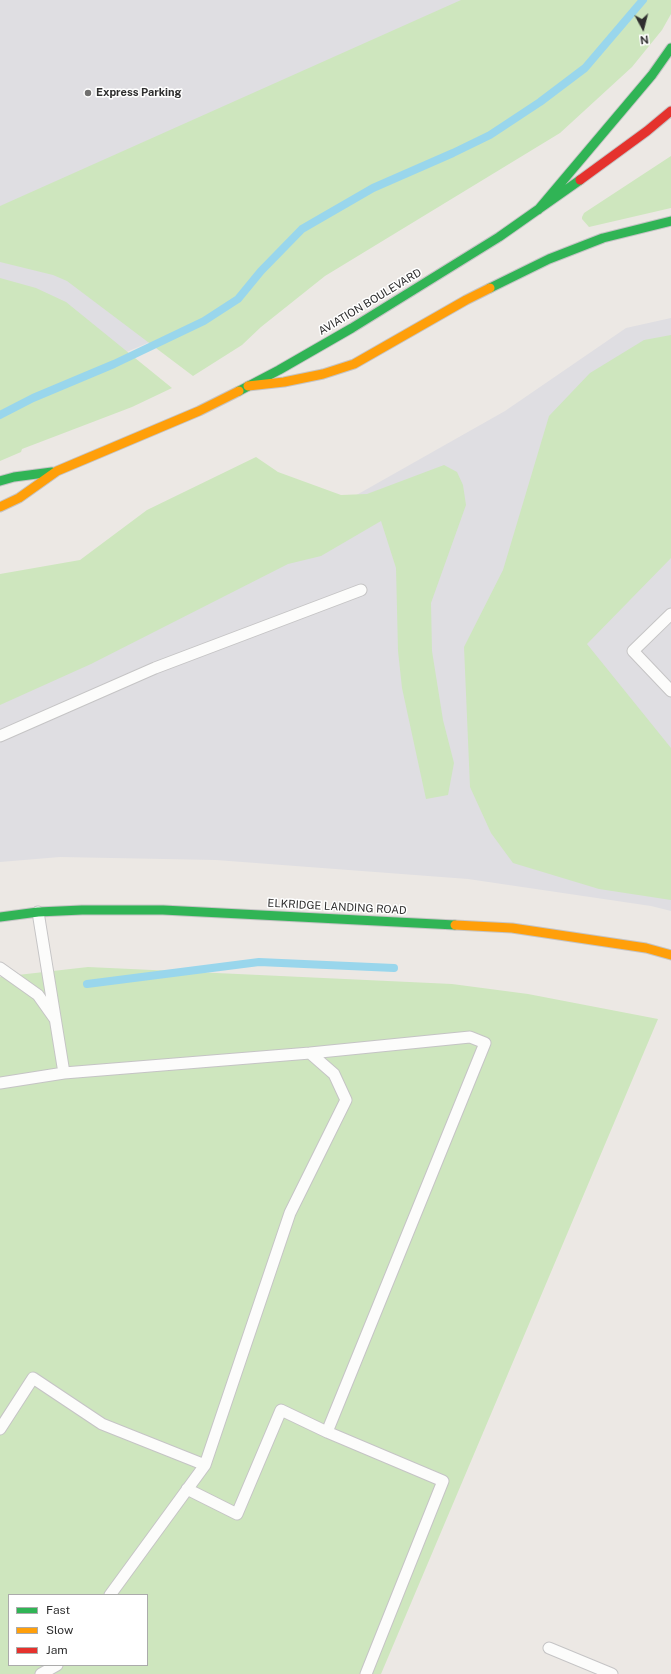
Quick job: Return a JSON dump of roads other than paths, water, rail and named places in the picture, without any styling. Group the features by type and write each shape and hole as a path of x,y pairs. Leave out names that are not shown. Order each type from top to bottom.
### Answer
{"main road":[{"path":"538,210 652,75 671,48"},
{"name":"AVIATION BOULEVARD","path":"0,507 19,498 58,471 163,427 248,386 352,328 499,237 647,131 671,111"},
{"path":"248,386 284,382 323,374 354,364 466,300 549,259 603,238 671,220"},
{"name":"AVIATION BOULEVARD","path":"0,481 58,471"},
{"name":"ELKRIDGE LANDING ROAD","path":"0,917 38,912 82,910 163,910 512,928 646,948 671,955"}],"lane":[{"path":"0,736 154,668 361,590"},
{"path":"671,614 633,651 671,691"},
{"path":"38,912 64,1073"},
{"path":"0,968 38,995 56,1021"},
{"path":"0,1083 64,1073 310,1053 470,1037 485,1043 327,1432"},
{"path":"111,1594 205,1465 290,1213 346,1100 334,1074 310,1053"},
{"path":"0,1429 32,1378 102,1424 205,1465"},
{"path":"187,1489 237,1514 281,1410 327,1432 443,1481 366,1674"},
{"path":"549,1648 612,1674"},
{"path":"41,1674 55,1666"}],"waterway":[{"path":"0,415 33,398 114,364 204,321 238,299 261,271 302,229 373,188 490,135 540,102 585,68 643,0"},
{"path":"87,984 259,962 394,968"}],"place":[{"name":"Express Parking","path":"88,93"}]}
